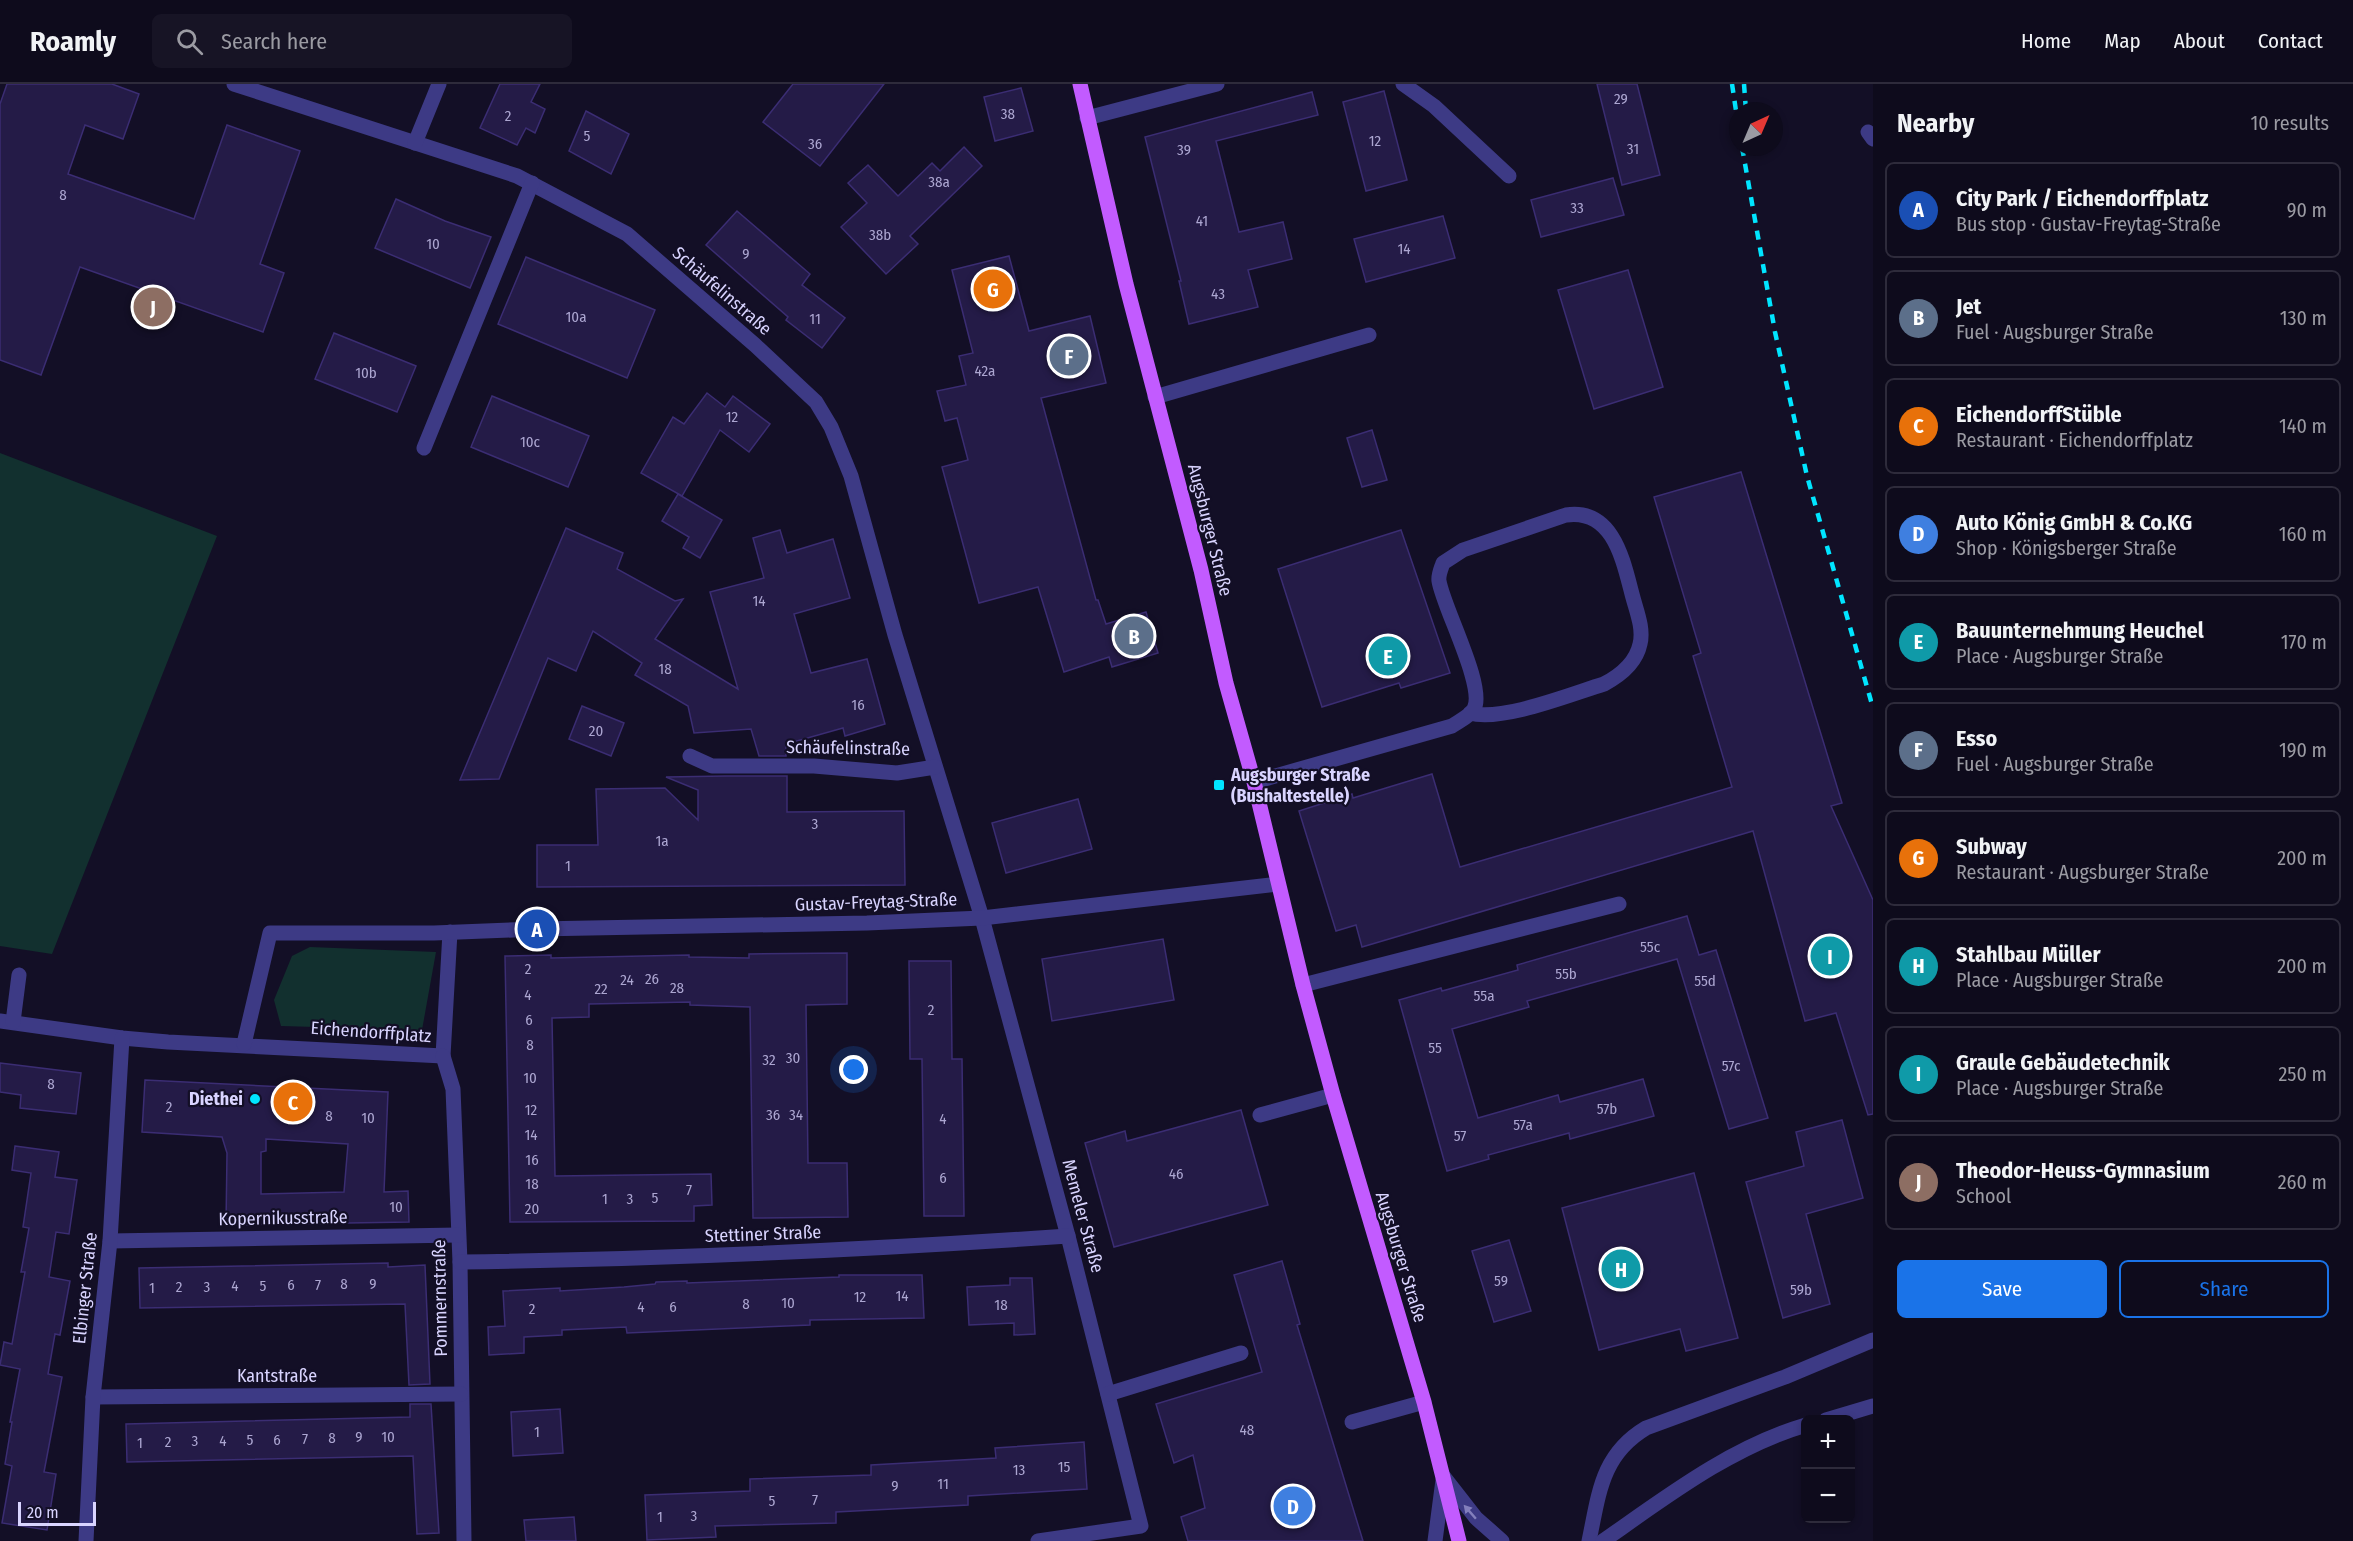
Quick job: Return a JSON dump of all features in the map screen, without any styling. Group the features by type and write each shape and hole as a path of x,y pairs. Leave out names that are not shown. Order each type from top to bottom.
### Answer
{"main road":[{"name":"Augsburger Straße","path":"1080,84 1155,397 1201,570 1226,683 1254,782 1303,985 1333,1095 1424,1402 1459,1541"}],"street":[{"name":"Schäufelinstraße","path":"234,84 532,183 627,234 755,345 816,402 831,427 851,476 935,767 982,918"},
{"path":"415,143 439,84"},
{"path":"1087,118 1217,84"},
{"path":"1403,84 1434,106 1509,176"},
{"path":"424,448 532,183"},
{"path":"1155,397 1369,335"},
{"path":"1254,782 1452,726 1470,713 1474,709 1477,698 1476,690 1439,580 1443,563 1463,550 1566,515 1577,513 1593,519 1611,535 1625,570 1641,632 1640,644 1635,657 1618,676 1604,684 1505,714 1479,716 1470,713"},
{"name":"Schäufelinstraße","path":"690,756 712,766 814,766 897,773 935,767"},
{"name":"Gustav-Freytag-Straße","path":"450,932 867,923 982,918 1278,884"},
{"path":"1303,985 1619,904"},
{"name":"Memeler Straße","path":"982,918 1068,1236 1142,1526 1038,1541"},
{"path":"244,1044 270,933 450,932"},
{"name":"Eichendorffplatz","path":"6,1022 122,1038 443,1056 450,932"},
{"path":"6,1022 19,975"},
{"name":"Elbinger Straße","path":"86,1541 93,1397 110,1240 122,1038"},
{"name":"Pommernstraße","path":"443,1056 453,1089 460,1262 464,1541"},
{"path":"1260,1115 1333,1095"},
{"name":"Kopernikusstraße","path":"110,1240 458,1235"},
{"name":"Stettiner Straße","path":"460,1262 570,1261 866,1250 1068,1236"},
{"path":"1589,1541 1603,1478 1615,1455 1634,1436 1646,1428 1785,1377 1873,1340"},
{"path":"1108,1394 1241,1353"},
{"name":"Kantstraße","path":"93,1397 461,1394"},
{"path":"1352,1422 1424,1402"},
{"path":"1840,1415 1873,1406"},
{"path":"1603,1541 1709,1470 1771,1438 1801,1427"},
{"path":"1435,1541 1444,1478"},
{"path":"1444,1478 1476,1518 1502,1541"}],"green space":[{"path":"0,453 217,536 52,954 0,946"},
{"path":"310,947 436,952 422,1030 281,1026 274,1000 292,956"}],"building":[{"path":"7,84 112,84 139,94 123,139 85,125 68,174 194,219 227,125 300,151 260,264 284,273 263,332 80,267 41,375 0,360 0,104"},
{"path":"500,84 540,84 531,102 545,109 535,133 526,128 517,145 480,128"},
{"path":"793,84 884,84 820,166 763,122"},
{"path":"1597,84 1637,84 1660,175 1622,185"},
{"path":"1021,88 1033,131 995,141 984,97"},
{"path":"1384,91 1407,180 1366,191 1343,102"},
{"path":"1312,92 1318,115 1216,141 1239,232 1283,222 1292,259 1248,270 1258,307 1189,324 1179,281 1181,281 1145,137"},
{"path":"586,111 629,134 611,174 569,151"},
{"path":"964,147 982,166 910,236 918,244 886,274 841,227 867,203 848,183 868,165 898,196 932,163 940,171"},
{"path":"1613,178 1624,215 1541,237 1531,200"},
{"path":"396,199 445,221 491,237 470,288 375,248"},
{"path":"737,211 810,274 802,285 845,318 822,348 786,320 788,317 706,245"},
{"path":"1443,216 1455,258 1366,282 1354,239"},
{"path":"1009,256 1029,331 1090,316 1106,383 1041,398 1096,600 1098,600 1106,624 1146,612 1158,653 1112,667 1109,657 1064,672 1038,587 979,603 942,467 968,460 957,418 945,421 937,391 966,385 959,356 973,353 952,270"},
{"path":"526,257 655,310 627,378 498,324"},
{"path":"1628,270 1663,387 1594,409 1558,290"},
{"path":"334,333 416,366 397,412 315,379"},
{"path":"707,393 725,407 733,396 770,424 749,452 720,430 682,496 641,473 673,417 684,424"},
{"path":"492,396 589,436 568,487 471,447"},
{"path":"1372,430 1387,480 1362,487 1347,438"},
{"path":"1741,472 1842,803 1831,806 1873,900 1873,1114 1868,1115 1836,1013 1805,1021 1753,831 1362,947 1356,925 1336,931 1299,811 1352,794 1353,798 1432,774 1460,867 1732,787 1693,656 1701,653 1654,497"},
{"path":"678,494 722,520 700,558 683,548 689,537 662,521"},
{"path":"566,528 623,553 617,569 675,601 683,599 655,639 738,689 710,592 764,578 753,538 780,530 787,553 833,539 850,598 794,614 811,673 867,659 885,724 845,736 843,728 786,744 786,756 759,756 751,729 694,733 688,706 635,675 642,663 593,631 576,671 548,658 499,779 460,780"},
{"path":"1401,530 1450,673 1401,688 1399,683 1322,707 1278,569"},
{"path":"582,706 624,723 611,756 569,739"},
{"path":"787,776 787,812 904,811 905,885 537,887 537,845 598,845 596,789 665,788 698,820 698,790 666,777"},
{"path":"1078,799 1092,849 1006,873 992,823"},
{"path":"1687,916 1699,955 1716,950 1768,1118 1729,1129 1677,959 1527,1001 1529,1007 1452,1029 1478,1118 1558,1095 1560,1102 1643,1079 1654,1116 1570,1139 1569,1133 1488,1155 1489,1159 1447,1171 1399,1000 1518,970 1517,965"},
{"path":"1163,939 1174,1000 1052,1021 1042,959"},
{"path":"847,953 847,1004 806,1005 808,1163 847,1163 848,1217 753,1218 750,1007 690,1005 690,1002 589,1004 589,1017 552,1018 555,1176 711,1174 712,1205 694,1206 694,1221 510,1222 505,956 551,955 551,958 689,955 689,957 749,958 749,954"},
{"path":"909,961 951,961 952,1059 962,1059 964,1216 924,1216 922,1059 910,1059"},
{"path":"0,1063 81,1073 76,1114 20,1108 21,1095 0,1092"},
{"path":"145,1080 388,1092 384,1192 408,1191 409,1222 226,1225 227,1153 222,1137 142,1132","holes":["266,1139 348,1144 344,1192 261,1194 261,1152 266,1151"]},
{"path":"1241,1110 1268,1205 1114,1247 1085,1143 1125,1131 1127,1141"},
{"path":"1842,1120 1863,1198 1806,1214 1830,1304 1783,1318 1746,1182 1804,1166 1796,1132"},
{"path":"15,1146 59,1152 55,1177 77,1180 69,1234 56,1232 49,1277 70,1281 60,1335 55,1334 48,1374 62,1377 44,1472 56,1474 47,1530 2,1523 12,1466 5,1464 20,1369 0,1365 4,1342 12,1344 25,1272 21,1272 29,1228 23,1227 31,1173 12,1170"},
{"path":"1694,1173 1738,1338 1686,1351 1680,1329 1599,1350 1562,1208"},
{"path":"1509,1240 1531,1311 1494,1322 1472,1251"},
{"path":"1282,1261 1300,1324 1297,1325 1363,1541 1188,1541 1181,1517 1205,1508 1193,1455 1174,1463 1156,1404 1262,1372 1234,1275"},
{"path":"388,1263 388,1267 425,1265 430,1384 409,1385 405,1304 140,1308 139,1268"},
{"path":"839,1275 922,1275 924,1318 810,1320 810,1325 627,1333 626,1327 562,1330 562,1335 524,1337 524,1353 489,1355 488,1327 505,1326 503,1291 560,1288 560,1291 624,1287 655,1284 656,1282 687,1281 687,1283 839,1277"},
{"path":"1010,1278 1032,1278 1035,1334 1014,1335 1014,1323 969,1325 967,1287 1010,1285"},
{"path":"410,1404 431,1404 439,1533 417,1534 413,1456 127,1462 126,1424 410,1417"},
{"path":"560,1409 563,1453 513,1456 511,1412"},
{"path":"1084,1442 1087,1489 968,1496 968,1505 836,1512 836,1523 715,1526 716,1537 647,1540 645,1495 750,1491 750,1479 871,1475 871,1465 996,1458 995,1448"},
{"path":"574,1517 576,1541 526,1541 524,1520"}],"railway":[{"path":"1732,84 1735,102"},
{"path":"1744,84 1745,102"},
{"path":"1744,156 1775,332 1807,476 1873,708"}],"place":[{"name":"Subway","path":"993,289"},
{"name":"Theodor-Heuss-Gymnasium","path":"153,307"},
{"name":"Esso","path":"1069,356"},
{"name":"Jet","path":"1134,636"},
{"name":"Bauunternehmung Heuchel","path":"1388,656"},
{"name":"Augsburger Straße (Bushaltestelle)","path":"1219,785"},
{"name":"City Park / Eichendorffplatz","path":"537,929"},
{"name":"Graule Gebäudetechnik","path":"1830,956"},
{"name":"Diethei","path":"255,1099"},
{"name":"EichendorffStüble","path":"293,1102"},
{"name":"Stahlbau Müller","path":"1621,1269"},
{"name":"Auto König GmbH & Co.KG","path":"1293,1506"}]}
